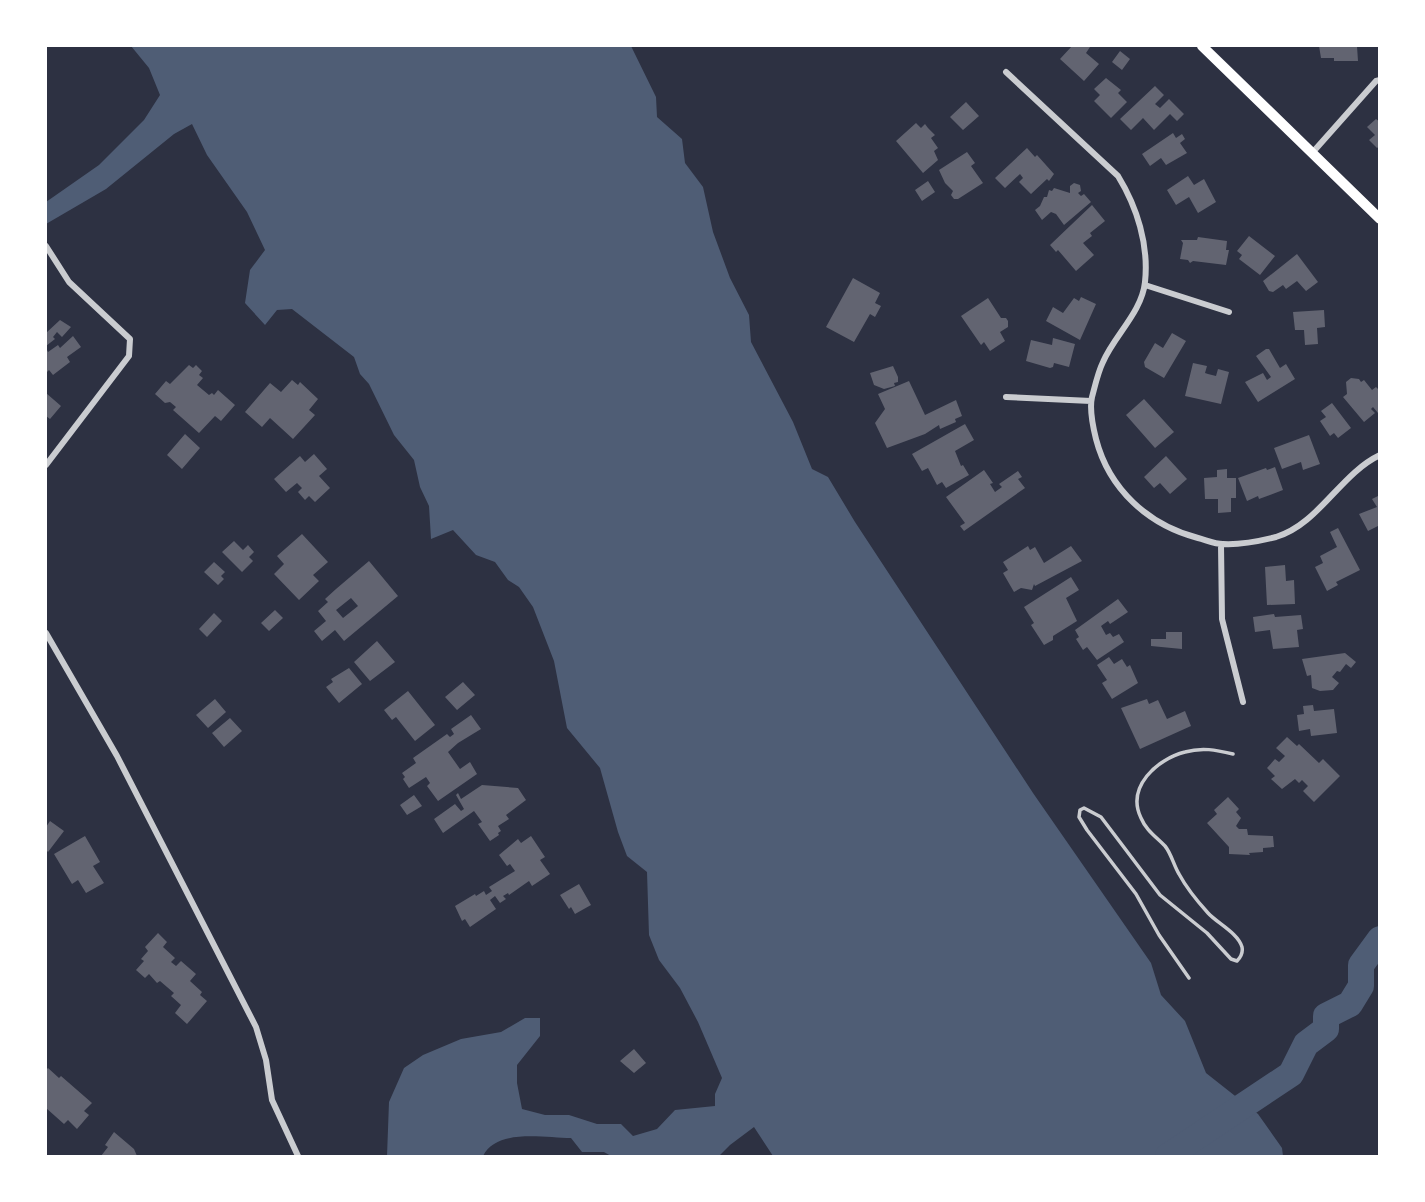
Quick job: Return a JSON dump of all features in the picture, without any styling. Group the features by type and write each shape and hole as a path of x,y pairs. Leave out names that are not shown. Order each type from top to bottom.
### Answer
{"main road":[{"path":"1202,46 1380,219"}],"street":[{"path":"1006,72 1118,176 1131,196 1140,223 1145,285 1139,301 1103,362 1091,401 1101,457 1115,482 1131,502 1156,521 1187,535 1221,545 1277,537 1296,527 1355,471 1380,455"},
{"path":"1313,152 1376,81 1380,80"},
{"path":"46,246 69,282 130,339 129,356 119,372 46,465"},
{"path":"1145,285 1229,312"},
{"path":"1006,397 1091,401"},
{"path":"1221,545 1222,619 1243,702"},
{"path":"46,633 117,756 256,1027 266,1060 272,1100 298,1157"}],"lane":[{"path":"1189,978 1159,935 1136,894 1087,830 1079,817 1080,810 1084,808 1101,817 1160,895 1207,933 1231,959 1237,961 1241,957 1242,946 1207,913 1181,878 1166,847 1146,828 1136,802 1144,779 1156,766 1172,757 1185,752 1209,749 1233,754"}],"water":[{"path":"131,46 631,46 656,97 657,117 682,139 685,163 703,187 713,232 730,278 749,315 751,342 793,422 812,469 828,477 1033,793 1151,963 1161,995 1185,1021 1206,1073 1258,1114 1282,1148 1283,1156 773,1156 754,1127 719,1156 611,1156 604,1152 582,1152 571,1138 522,1136 499,1141 483,1156 387,1156 389,1102 404,1068 423,1055 461,1039 501,1032 525,1018 540,1018 540,1036 517,1065 522,1109 545,1115 569,1115 597,1124 621,1124 633,1136 657,1129 675,1110 715,1106 715,1094 722,1078 680,988 659,960 649,935 647,872 627,856 600,768 567,728 554,661 533,607 519,587 508,580 495,562 476,555 453,530 431,539 429,506 420,487 414,460 394,435 369,384 360,374 354,357 292,309 277,310 265,325 245,303 250,270 265,250 247,212 207,155 192,124 174,134 106,189 46,224 46,202 99,165 144,120 160,95 149,68"}],"building":[{"path":"1072,46 1090,47 1086,53 1099,64 1084,81 1060,59"},
{"path":"1319,46 1357,46 1358,61 1321,58"},
{"path":"1120,51 1130,59 1122,70 1112,62"},
{"path":"1106,78 1121,90 1118,93 1127,102 1111,118 1094,101 1100,95 1094,89"},
{"path":"1155,86 1164,95 1155,104 1160,108 1169,99 1184,114 1177,121 1170,114 1154,130 1143,118 1131,130 1120,119"},
{"path":"966,102 979,116 963,130 950,117"},
{"path":"1376,119 1380,122 1380,146 1377,148 1369,140 1375,135 1367,127"},
{"path":"916,123 921,128 925,124 935,135 931,138 938,148 934,151 938,160 923,173 896,141"},
{"path":"1173,133 1176,138 1182,134 1185,139 1180,143 1187,153 1166,165 1161,158 1150,166 1142,154"},
{"path":"1027,148 1054,174 1031,194 1019,182 1023,178 1020,174 1005,188 995,178"},
{"path":"967,152 975,163 971,166 983,183 954,199 951,195 953,191 945,183 939,170"},
{"path":"1188,176 1194,185 1204,179 1216,202 1198,213 1189,197 1176,205 1167,190"},
{"path":"928,181 935,192 922,201 915,190"},
{"path":"1074,183 1080,185 1081,191 1078,193 1081,196 1084,194 1091,202 1064,225 1056,214 1051,212 1042,220 1035,210 1044,197 1047,197 1049,190 1054,188 1070,193 1070,186"},
{"path":"1092,205 1105,221 1090,233 1092,236 1083,243 1094,255 1076,271 1058,250 1056,252 1050,245"},
{"path":"1249,236 1275,256 1260,275 1239,259 1242,255 1237,251"},
{"path":"1198,237 1227,241 1226,250 1229,250 1226,265 1193,261 1190,263 1180,259 1183,243 1181,240 1197,240"},
{"path":"1297,254 1318,282 1306,291 1297,281 1286,289 1283,285 1273,292 1269,291 1263,281"},
{"path":"853,278 880,293 875,303 881,306 875,317 870,314 854,342 826,327"},
{"path":"1081,297 1096,304 1080,340 1046,321 1053,307 1063,313 1074,298 1079,301"},
{"path":"988,298 1001,318 1008,321 1008,327 1000,332 1005,341 990,351 984,342 981,345 961,316"},
{"path":"1324,310 1325,327 1317,328 1318,344 1305,345 1304,330 1295,330 1293,312"},
{"path":"60,320 71,327 62,337 57,332 53,337 55,339 46,346 46,333"},
{"path":"1172,333 1186,341 1164,378 1145,367 1144,362 1155,343 1163,348"},
{"path":"73,336 81,347 67,357 70,362 53,375 49,370 47,372 46,348 48,352 58,345 60,348"},
{"path":"1053,338 1075,344 1069,367 1054,363 1050,368 1026,361 1031,340 1052,345"},
{"path":"1269,349 1280,368 1286,364 1295,379 1258,402 1245,382 1263,373 1267,380 1271,377 1256,356"},
{"path":"1193,363 1207,366 1205,373 1216,376 1218,369 1229,372 1221,404 1185,396"},
{"path":"189,365 193,368 196,365 202,371 199,375 203,378 197,385 209,395 214,395 218,390 235,405 221,421 215,416 199,433 173,410 176,407 170,402 165,403 155,394 166,381 170,384"},
{"path":"893,366 898,377 895,386 884,389 874,385 870,373"},
{"path":"1351,378 1361,382 1364,380 1372,390 1376,387 1380,391 1380,412 1373,407 1371,409 1375,413 1364,422 1343,397 1347,394 1346,382"},
{"path":"292,380 298,385 300,382 318,399 309,410 315,415 293,439 270,418 262,427 245,412 270,383 281,392"},
{"path":"909,381 925,415 956,400 962,416 955,419 956,422 940,429 939,425 925,434 887,448 875,423 885,409 878,394"},
{"path":"46,393 61,406 50,419 46,416"},
{"path":"1144,399 1174,432 1155,448 1126,415"},
{"path":"1332,403 1351,428 1338,438 1334,433 1330,436 1320,421 1326,417 1321,411"},
{"path":"965,424 974,440 955,451 961,466 963,465 969,475 946,488 942,482 937,485 928,468 922,471 912,454"},
{"path":"185,434 200,448 182,469 167,455"},
{"path":"1309,435 1320,464 1303,470 1301,462 1282,469 1274,448"},
{"path":"314,454 327,469 319,476 330,488 315,502 309,496 305,500 298,492 302,488 297,483 286,492 274,479 300,456 305,462"},
{"path":"1166,456 1187,479 1170,494 1160,483 1154,488 1144,477"},
{"path":"1275,467 1283,490 1247,501 1238,478"},
{"path":"1227,469 1227,478 1236,478 1236,498 1231,498 1231,512 1218,513 1218,499 1205,499 1204,478 1217,477 1217,470"},
{"path":"984,470 993,483 990,484 995,492 1002,487 999,484 1018,471 1022,477 1018,479 1025,488 964,531 960,526 965,523 946,497"},
{"path":"1380,495 1380,525 1368,531 1359,514 1377,507 1372,499"},
{"path":"1338,528 1360,570 1336,582 1338,585 1327,591 1315,567 1323,563 1320,556 1337,547 1330,532"},
{"path":"302,534 328,562 313,575 319,581 299,600 274,574 284,564 277,556"},
{"path":"234,541 243,550 248,545 254,552 249,557 253,561 242,572 222,552"},
{"path":"1028,546 1030,550 1035,547 1044,563 1071,546 1082,561 1035,586 1034,584 1032,590 1021,588 1014,592 1003,573 1008,570 1003,562"},
{"path":"369,561 398,596 344,641 335,630 322,641 314,631 326,621 318,611 328,602 325,599","holes":["351,598 358,606 343,618 336,610"]},
{"path":"214,562 225,572 221,576 224,579 218,585 204,572"},
{"path":"1285,565 1286,581 1294,580 1295,604 1267,605 1265,567"},
{"path":"1071,577 1079,590 1066,598 1077,621 1044,645 1031,625 1034,623 1024,607"},
{"path":"1118,599 1128,612 1110,624 1108,621 1101,626 1106,635 1110,633 1113,637 1119,634 1124,642 1097,660 1087,647 1083,650 1076,639 1079,637 1075,630"},
{"path":"275,610 283,618 269,631 261,623"},
{"path":"214,613 222,621 207,637 199,629"},
{"path":"1274,614 1275,617 1301,615 1303,629 1297,630 1299,647 1273,649 1270,630 1255,632 1253,617"},
{"path":"1166,632 1182,632 1182,649 1151,646 1151,639 1166,639"},
{"path":"377,641 395,662 370,681 354,662"},
{"path":"1345,653 1356,662 1351,668 1346,664 1332,677 1339,683 1333,690 1320,691 1312,688 1311,675 1307,676 1302,659"},
{"path":"1109,657 1114,664 1122,659 1127,667 1130,665 1138,683 1112,699 1102,683 1107,680 1097,665"},
{"path":"349,668 362,684 339,703 326,687 333,682 331,679"},
{"path":"463,682 475,695 457,710 445,697"},
{"path":"408,691 435,725 415,741 396,717 392,720 384,710"},
{"path":"215,699 226,712 208,728 196,715"},
{"path":"1147,699 1149,704 1158,700 1167,719 1185,711 1191,726 1140,749 1121,708"},
{"path":"1313,705 1314,711 1334,709 1337,733 1311,736 1310,729 1299,731 1297,715 1304,714 1303,706"},
{"path":"471,715 481,729 448,752 460,769 470,762 477,774 438,801 427,786 430,783 426,777 409,788 402,773 416,763 413,758 447,734 450,737 454,734 451,729"},
{"path":"230,718 242,731 224,747 212,733"},
{"path":"1287,737 1297,746 1299,744 1319,763 1323,759 1340,776 1314,802 1303,791 1308,786 1302,780 1299,783 1295,779 1282,789 1271,779 1275,776 1267,768 1275,759 1279,762 1285,756 1276,748"},
{"path":"482,785 518,788 526,800 506,815 509,819 498,826 501,831 499,835 490,841 478,824 482,822 474,811 443,833 434,819 455,804 461,811 464,809 456,795 458,793 461,799"},
{"path":"414,795 422,806 407,815 400,805"},
{"path":"1228,797 1239,809 1236,812 1241,818 1236,826 1239,829 1247,829 1248,835 1273,836 1274,847 1263,848 1263,852 1249,853 1250,855 1229,854 1229,847 1207,823 1217,814 1214,810"},
{"path":"50,821 64,831 48,852 46,827"},
{"path":"85,836 100,862 93,866 104,883 86,893 78,880 72,884 54,854"},
{"path":"531,836 545,857 540,860 550,874 532,886 529,881 509,895 508,893 503,896 506,899 500,903 495,896 490,900 496,909 470,927 465,919 462,921 455,906 475,894 476,896 484,891 486,895 492,891 489,887 515,871 510,864 507,866 499,855 518,839 521,843"},
{"path":"579,884 591,905 575,914 560,895"},
{"path":"158,933 167,942 163,947 175,958 171,962 176,966 181,961 196,974 190,981 207,1001 187,1024 175,1013 181,1005 171,996 174,993 160,981 157,983 149,974 145,978 136,970 148,951 145,947"},
{"path":"634,1049 646,1063 634,1073 620,1061"},
{"path":"48,1068 92,1103 84,1111 89,1115 77,1129 68,1120 64,1124 46,1108"},
{"path":"114,1132 134,1149 137,1156 101,1156"}],"waterway":[{"path":"1168,1156 1291,1074 1306,1044 1326,1029 1326,1016 1350,1004 1361,986 1361,965 1380,939"}]}
